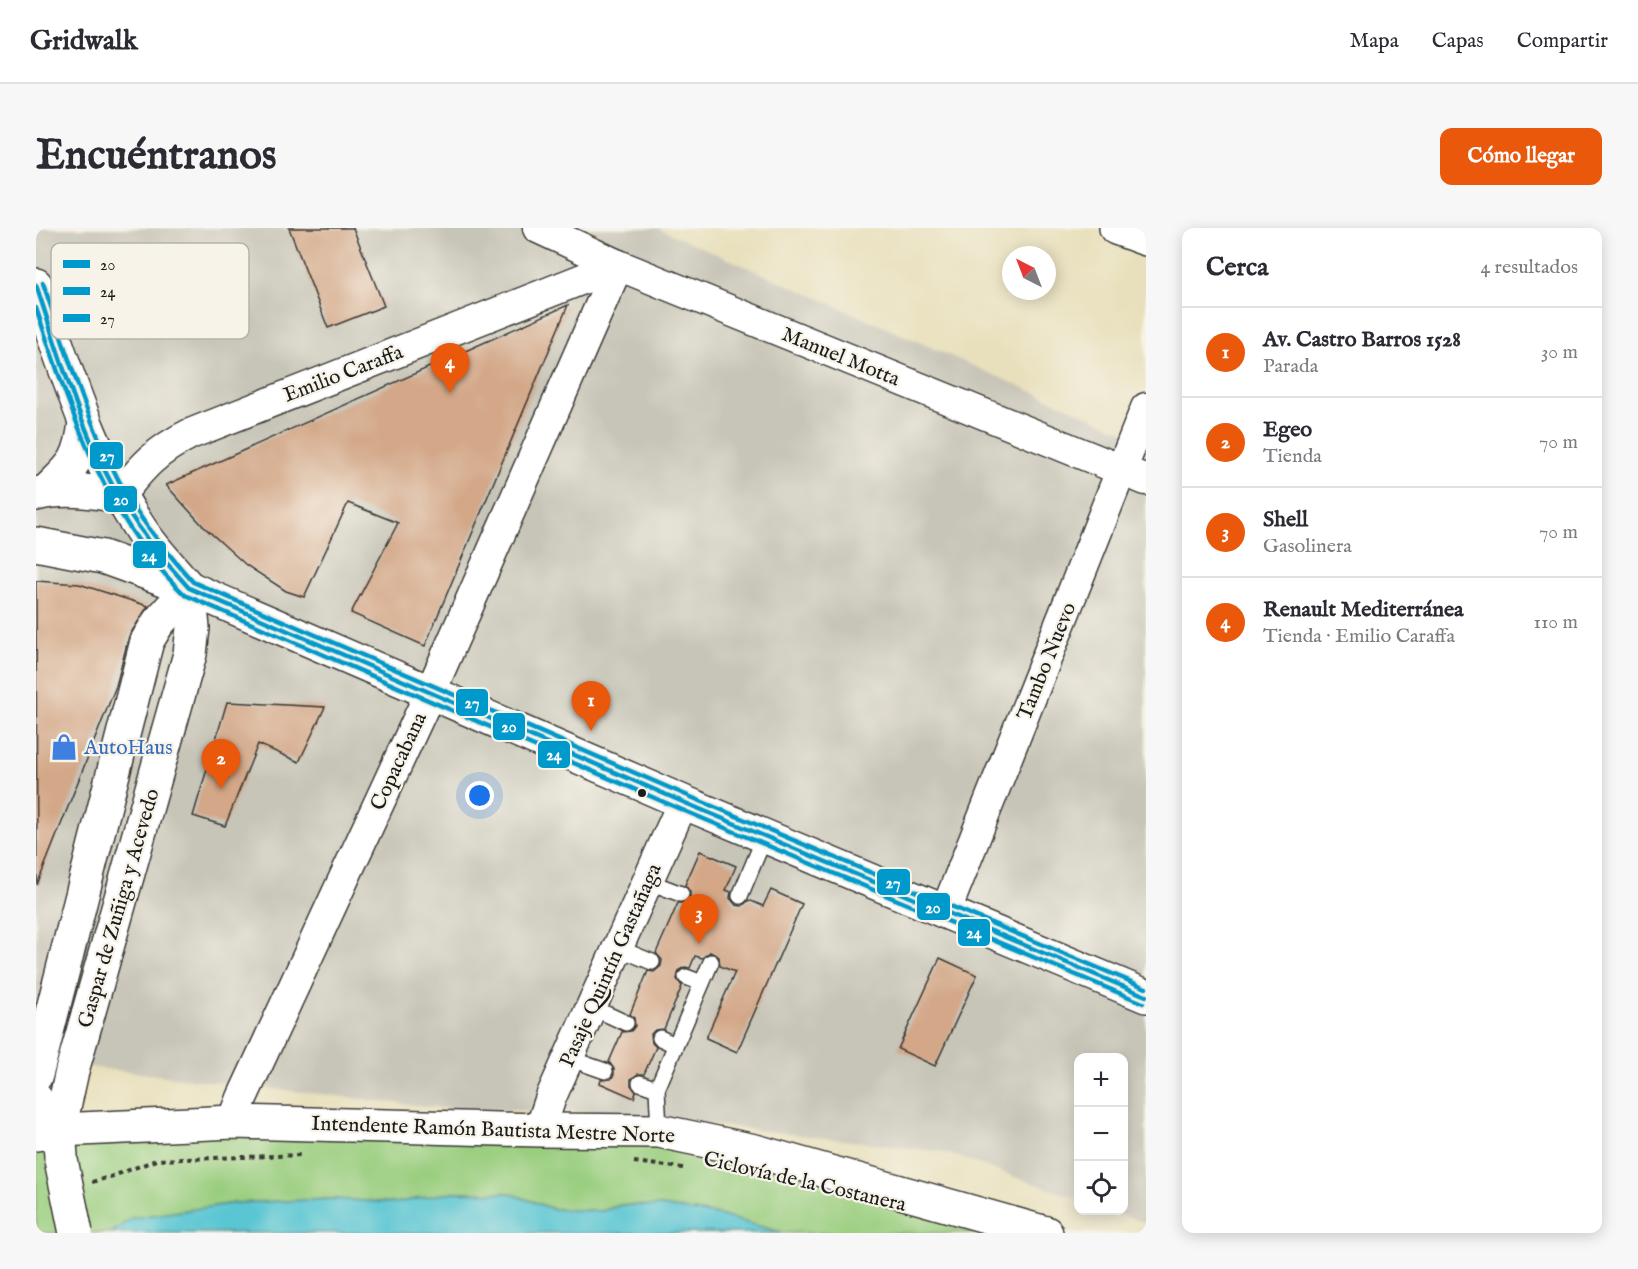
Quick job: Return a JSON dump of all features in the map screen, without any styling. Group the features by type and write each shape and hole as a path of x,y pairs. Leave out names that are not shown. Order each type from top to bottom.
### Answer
{"main road":[{"path":"1116,228 1146,239"},
{"path":"36,285 51,327"},
{"path":"55,339 85,423 120,496 141,531 189,588"},
{"path":"41,493 72,466 82,448 85,423"},
{"path":"41,493 87,491 120,496"},
{"path":"36,544 103,557 189,588 765,837 1146,996"},
{"name":"Gaspar de Zuñiga y Acevedo","path":"36,1075 147,641 158,623 189,588"},
{"name":"Gaspar de Zuñiga y Acevedo","path":"52,1141 190,654 193,628 189,588"},
{"path":"36,1099 52,1141 76,1233"},
{"name":"Intendente Ramón Bautista Mestre Norte","path":"52,1141 233,1122 659,1131 755,1151 1046,1233"}],"street":[{"name":"Manuel Motta","path":"538,228 618,265 1134,476"},
{"name":"Emilio Caraffa","path":"120,496 146,463 167,446 190,434 618,265"},
{"name":"Copacabana","path":"233,1122 242,1098 430,693 618,265"},
{"name":"Tambo Nuevo","path":"945,913 1134,476 1146,408"},
{"name":"Pasaje Quintín Gastañaga","path":"540,1130 568,1058 683,802"}],"lane":[{"path":"740,896 765,837"},
{"path":"647,881 681,894"},
{"path":"618,948 652,962"},
{"path":"659,1131 657,1089 711,962"},
{"path":"686,976 702,983"},
{"path":"591,1007 626,1023"},
{"path":"660,1038 675,1045"},
{"path":"568,1058 605,1071"},
{"path":"640,1083 657,1089"}],"path":[{"path":"113,1176 156,1160 310,1155"},
{"name":"Ciclovía de la Costanera","path":"629,1161 694,1170"}],"shaded area":[{"path":"36,228 657,228 1146,441 1146,1223 1122,1215 1128,1215 1128,1053 1074,1053 1074,1198 944,1152 612,1113 440,1108 36,1061"}],"green space":[{"path":"631,1130 1046,1233 784,1233 718,1215 661,1206 621,1205 602,1211 553,1209 509,1193 453,1192 395,1203 334,1199 236,1203 132,1218 111,1233 36,1233 36,1134"}],"water":[{"path":"453,1192 509,1193 553,1209 602,1211 621,1205 661,1206 718,1215 784,1233 111,1233 132,1218 236,1203 334,1199 395,1203"}],"building":[{"path":"289,228 353,228 384,306 328,328"},
{"path":"568,305 425,646 351,613 398,523 348,503 304,597 286,591 246,565 203,526 166,485"},
{"name":"AutoHaus","path":"36,581 79,584 148,606 129,636 116,686 37,885"},
{"path":"227,702 325,707 299,762 258,744 225,826 193,816"},
{"path":"700,851 736,866 726,890 731,892 730,898 736,905 742,906 749,900 763,906 771,890 802,904 737,1052 706,1038 735,972 720,966 719,957 710,952 702,958 695,956 690,968 685,967 679,970 677,979 682,986 664,1029 655,1030 651,1034 652,1043 656,1047 644,1074 638,1074 631,1079 631,1085 636,1092 634,1098 600,1083 601,1080 611,1079 614,1075 614,1069 609,1062 622,1032 631,1031 635,1026 634,1018 630,1014 648,971 654,972 661,966 662,960 656,953 678,903 683,903 690,898 690,892 685,885"},
{"path":"940,958 977,975 935,1066 898,1049"}],"transit line":[{"name":"27","path":"43,283 51,306"},
{"name":"20","path":"36,285 51,330"},
{"name":"24","path":"36,308 77,424 111,498 132,532 157,565 185,595 680,809 1143,1003"},
{"name":"20","path":"54,339 84,425 109,479 147,538 189,588 683,802 1146,996"},
{"name":"27","path":"62,339 91,420 115,473 143,521 193,582 686,795 1146,988"}],"place":[{"name":"Renault Mediterránea","path":"450,393"},
{"name":"Av. Castro Barros 1528","path":"591,731"},
{"name":"AutoHaus","path":"64,747"},
{"name":"Egeo","path":"221,789"},
{"name":"Shell","path":"699,944"}]}
